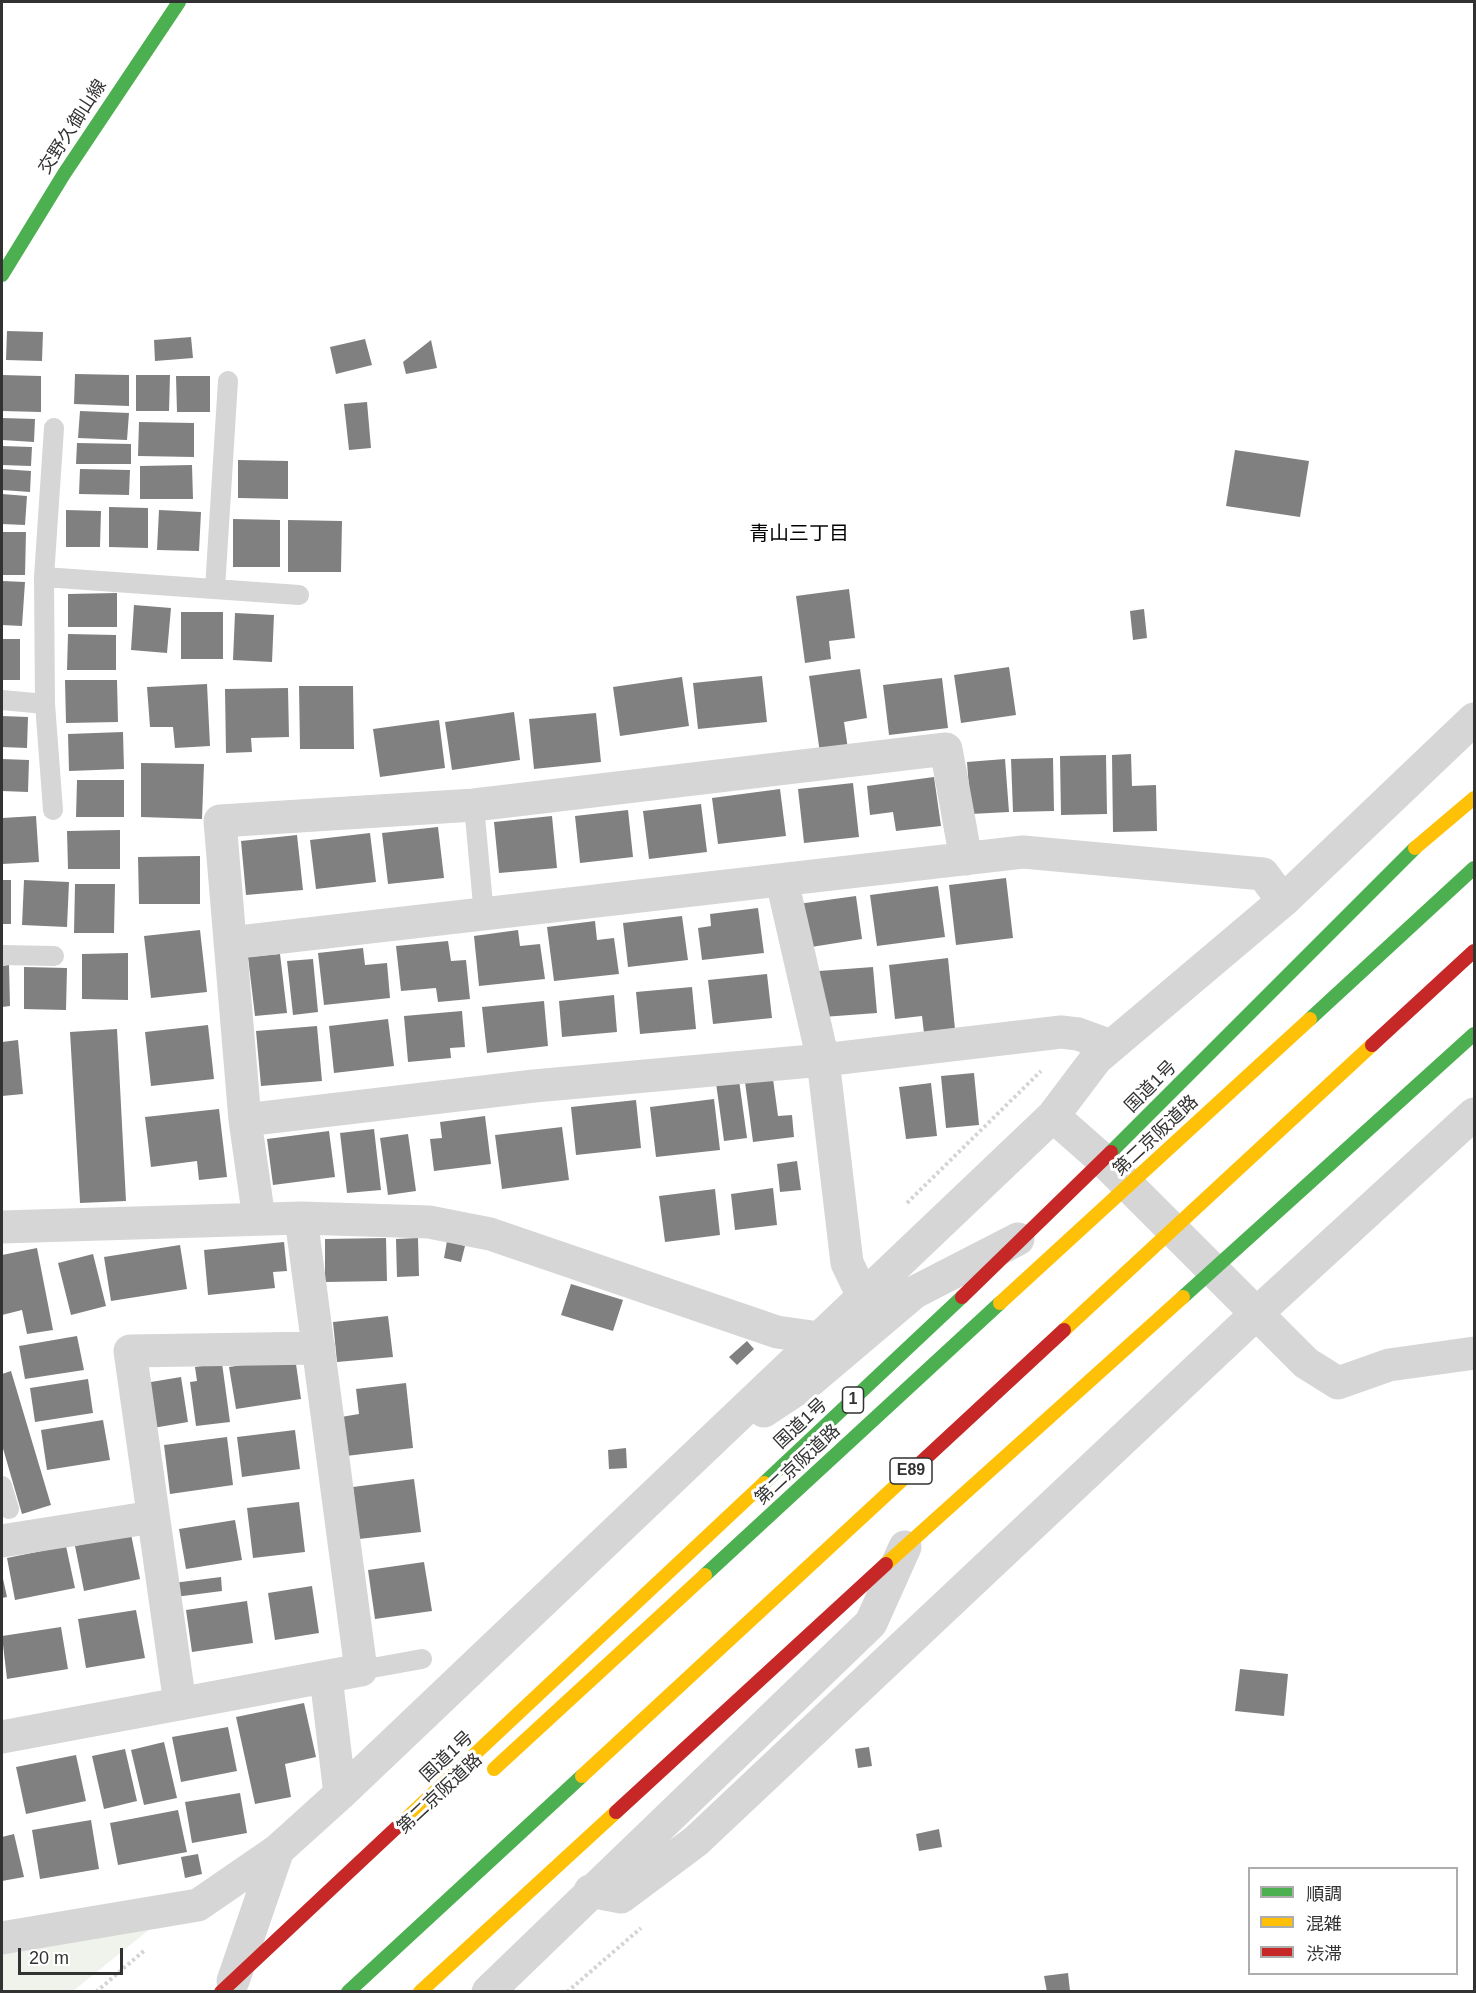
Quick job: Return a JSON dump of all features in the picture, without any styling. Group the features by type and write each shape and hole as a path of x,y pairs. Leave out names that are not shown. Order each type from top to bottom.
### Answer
{"main road":[{"name":"交野久御山線","path":"2,275 63,174 179,2"},
{"name":"国道1号","path":"227,1986 1031,1232 1404,858 1474,798"},
{"name":"第二京阪道路","path":"483,1779 1474,867"},
{"name":"E89","path":"348,1992 1474,951"},
{"path":"420,1992 905,1547 1474,1034"}],"street":[{"path":"2,1938 198,1905 278,1850 340,1794 1053,1116 1096,1059 1283,900 1474,719"},
{"path":"259,1219 245,1120 219,821 474,805 946,749 966,859"},
{"path":"230,943 483,916 1023,852 1263,874 1283,900"},
{"path":"782,881 823,1060 847,1263 863,1296"},
{"path":"245,1120 534,1086 823,1060 1061,1032 1078,1034 1111,1046"},
{"path":"590,1891 621,1897 696,1841 1256,1314 1474,1114"},
{"path":"1053,1116 1103,1160 1306,1363 1338,1383 1389,1365 1474,1353"},
{"path":"2,1227 301,1218 429,1222 490,1234 777,1332 819,1338"},
{"path":"2,1737 361,1670 301,1218"},
{"path":"692,1459 811,1380 915,1292 1031,1232"},
{"path":"180,1704 130,1351 319,1348"},
{"path":"2,1541 153,1517"},
{"path":"488,1992 590,1891 871,1623 905,1547"},
{"path":"326,1677 340,1794"},
{"path":"227,1986 278,1850"}],"lane":[{"path":"215,589 228,381"},
{"path":"53,810 45,704 44,577 54,429"},
{"path":"44,577 299,595"},
{"path":"2,700 45,704"},
{"path":"474,805 483,916"},
{"path":"2,955 54,956"},
{"path":"2,1486 9,1509"},
{"path":"361,1670 422,1659"}],"shaded area":[{"path":"150,1929 73,1991 2,1992 2,1954"}],"building":[{"path":"7,331 43,332 42,361 6,360"},
{"path":"191,337 193,358 155,361 154,340"},
{"path":"365,339 372,365 336,374 330,347"},
{"path":"431,340 437,368 406,374 403,362"},
{"path":"75,374 129,375 129,406 74,404"},
{"path":"2,375 41,376 41,412 2,411"},
{"path":"136,375 170,375 169,411 136,411"},
{"path":"176,376 210,376 210,412 177,412"},
{"path":"367,402 371,448 349,450 344,404"},
{"path":"80,411 129,413 127,440 78,438"},
{"path":"2,418 35,419 34,442 2,440"},
{"path":"139,422 194,423 194,457 138,456"},
{"path":"77,443 131,444 131,464 76,464"},
{"path":"2,446 32,447 31,466 2,465"},
{"path":"1235,450 1309,461 1300,517 1226,506"},
{"path":"238,460 288,461 288,499 238,498"},
{"path":"192,465 193,499 140,499 140,466"},
{"path":"2,469 31,471 30,492 2,490"},
{"path":"80,469 130,470 129,495 79,494"},
{"path":"2,494 27,496 25,525 2,524"},
{"path":"109,507 148,508 148,548 109,547"},
{"path":"66,510 101,511 100,547 66,547"},
{"path":"159,510 201,512 199,551 157,550"},
{"path":"233,519 280,520 280,567 233,567"},
{"path":"288,520 342,521 341,572 288,572"},
{"path":"2,532 26,532 25,575 2,575"},
{"path":"2,581 25,582 22,626 2,625"},
{"path":"849,589 855,638 829,641 831,659 805,663 796,596"},
{"path":"117,593 117,627 68,627 68,594"},
{"path":"134,605 171,608 167,653 131,650"},
{"path":"1144,609 1147,638 1133,640 1130,611"},
{"path":"181,612 223,612 223,659 181,659"},
{"path":"235,613 274,615 272,662 233,660"},
{"path":"68,634 116,635 116,670 67,670"},
{"path":"2,639 20,639 20,680 2,680"},
{"path":"1009,667 1016,715 961,723 954,675"},
{"path":"860,669 867,718 844,722 848,749 820,753 809,676"},
{"path":"762,676 767,722 698,729 693,683"},
{"path":"682,677 689,726 620,736 613,687"},
{"path":"942,678 948,728 889,735 883,685"},
{"path":"65,680 117,680 118,722 66,723"},
{"path":"207,684 210,746 175,748 173,727 150,727 147,687"},
{"path":"299,686 353,686 354,749 300,749"},
{"path":"288,688 289,737 251,738 252,752 226,753 225,689"},
{"path":"514,712 520,760 452,770 445,722"},
{"path":"596,713 601,762 534,769 529,719"},
{"path":"2,716 28,717 27,748 2,747"},
{"path":"439,720 445,768 380,777 373,729"},
{"path":"123,732 124,769 69,771 68,734"},
{"path":"1131,754 1132,786 1156,785 1157,831 1113,832 1112,755"},
{"path":"1106,755 1107,814 1061,815 1060,756"},
{"path":"1053,758 1054,811 1013,812 1011,759"},
{"path":"2,759 29,760 28,792 2,791"},
{"path":"1005,759 1009,812 971,814 967,762"},
{"path":"141,763 204,764 202,819 141,817"},
{"path":"934,777 941,826 896,831 893,812 870,815 867,786"},
{"path":"77,780 124,780 124,817 76,817"},
{"path":"853,783 859,837 804,843 798,789"},
{"path":"780,789 786,836 718,844 712,798"},
{"path":"701,804 707,852 649,859 643,811"},
{"path":"628,810 633,857 580,863 575,816"},
{"path":"36,816 39,862 2,864 2,818"},
{"path":"552,816 557,868 499,873 494,822"},
{"path":"438,827 444,878 388,884 382,833"},
{"path":"120,830 120,869 68,869 67,831"},
{"path":"370,833 376,882 316,889 310,840"},
{"path":"297,835 303,890 246,895 241,841"},
{"path":"200,856 200,904 139,904 138,857"},
{"path":"1006,878 1013,938 956,945 949,885"},
{"path":"2,880 11,880 11,924 2,924"},
{"path":"24,880 69,882 67,927 22,925"},
{"path":"75,884 115,884 114,933 74,933"},
{"path":"938,886 945,937 877,946 870,895"},
{"path":"856,896 862,939 805,948 798,904"},
{"path":"758,908 764,953 702,960 698,928 711,926 710,914"},
{"path":"682,916 688,960 628,967 623,923"},
{"path":"595,921 597,940 614,938 619,974 554,981 547,927"},
{"path":"200,930 207,992 151,998 144,936"},
{"path":"518,930 520,946 540,944 545,979 479,986 474,936"},
{"path":"448,941 451,961 466,960 470,999 438,1002 436,988 401,991 396,946"},
{"path":"363,948 365,965 387,963 390,998 324,1005 318,953"},
{"path":"128,953 128,1000 82,999 82,954"},
{"path":"280,954 287,1013 255,1016 248,957"},
{"path":"948,958 955,1029 924,1033 922,1016 895,1019 889,965"},
{"path":"313,959 318,1012 293,1015 287,961"},
{"path":"9,965 10,1006 2,1007 2,966"},
{"path":"24,967 67,968 66,1010 24,1009"},
{"path":"873,967 877,1013 823,1017 819,971"},
{"path":"767,974 772,1018 713,1024 708,980"},
{"path":"692,987 696,1029 640,1034 636,992"},
{"path":"614,995 617,1032 562,1037 559,1001"},
{"path":"544,1001 548,1046 487,1053 482,1007"},
{"path":"462,1011 465,1047 450,1048 451,1058 408,1062 404,1016"},
{"path":"388,1019 394,1066 334,1073 329,1026"},
{"path":"208,1025 214,1079 151,1086 145,1032"},
{"path":"317,1026 322,1081 261,1086 256,1031"},
{"path":"117,1029 126,1201 80,1203 70,1032"},
{"path":"18,1040 23,1094 2,1096 2,1042"},
{"path":"974,1073 979,1125 946,1128 941,1076"},
{"path":"773,1079 778,1116 792,1115 794,1137 753,1142 745,1082"},
{"path":"739,1080 747,1138 724,1141 716,1083"},
{"path":"931,1083 937,1136 906,1139 899,1087"},
{"path":"714,1099 720,1150 656,1157 650,1107"},
{"path":"636,1100 641,1148 576,1155 571,1107"},
{"path":"219,1109 227,1177 199,1180 197,1161 151,1167 145,1117"},
{"path":"485,1116 491,1164 434,1171 430,1139 442,1138 440,1122"},
{"path":"562,1127 569,1180 502,1189 495,1135"},
{"path":"374,1129 381,1190 347,1193 340,1133"},
{"path":"329,1131 335,1177 273,1185 267,1139"},
{"path":"408,1134 416,1191 388,1195 380,1138"},
{"path":"797,1161 801,1190 780,1192 777,1164"},
{"path":"773,1188 777,1225 735,1230 731,1194"},
{"path":"715,1189 720,1235 665,1242 659,1196"},
{"path":"386,1238 387,1281 325,1282 325,1239"},
{"path":"418,1238 419,1276 397,1277 396,1239"},
{"path":"447,1241 465,1246 461,1262 444,1258"},
{"path":"284,1242 287,1271 273,1272 275,1288 208,1295 204,1250"},
{"path":"180,1245 187,1289 111,1301 104,1257"},
{"path":"37,1248 53,1330 27,1334 22,1310 2,1315 2,1255"},
{"path":"93,1254 106,1306 71,1315 58,1263"},
{"path":"571,1284 623,1300 613,1331 561,1315"},
{"path":"388,1316 393,1357 337,1362 333,1322"},
{"path":"77,1336 84,1370 25,1379 19,1346"},
{"path":"747,1341 754,1349 737,1365 729,1357"},
{"path":"295,1357 301,1399 236,1409 229,1367"},
{"path":"222,1363 230,1422 196,1426 190,1382 197,1381 195,1367"},
{"path":"11,1371 51,1505 22,1514 2,1445 2,1374"},
{"path":"181,1377 188,1422 153,1428 145,1383"},
{"path":"88,1379 93,1413 35,1422 30,1388"},
{"path":"406,1383 413,1448 346,1456 341,1417 359,1414 356,1389"},
{"path":"103,1420 110,1460 47,1470 41,1430"},
{"path":"295,1430 300,1469 242,1477 237,1437"},
{"path":"227,1437 233,1485 170,1494 164,1445"},
{"path":"626,1448 627,1468 609,1469 608,1450"},
{"path":"414,1479 421,1532 359,1539 353,1487"},
{"path":"299,1502 305,1552 253,1558 247,1508"},
{"path":"235,1520 242,1560 186,1569 179,1529"},
{"path":"131,1534 140,1579 84,1591 75,1546"},
{"path":"66,1546 75,1588 15,1600 7,1558"},
{"path":"424,1562 432,1611 375,1619 368,1570"},
{"path":"2,1574 7,1597 2,1598"},
{"path":"221,1577 222,1591 175,1597 173,1583"},
{"path":"312,1586 319,1633 275,1640 268,1593"},
{"path":"247,1601 253,1643 192,1652 186,1610"},
{"path":"136,1610 145,1658 86,1668 78,1619"},
{"path":"61,1627 68,1669 7,1679 2,1636"},
{"path":"1240,1669 1288,1674 1284,1716 1235,1711"},
{"path":"304,1703 316,1757 285,1764 291,1797 255,1804 236,1717"},
{"path":"228,1727 237,1771 181,1782 172,1737"},
{"path":"164,1742 177,1798 144,1805 131,1750"},
{"path":"869,1747 872,1766 858,1768 855,1749"},
{"path":"125,1749 137,1801 104,1809 92,1756"},
{"path":"76,1755 86,1801 26,1814 16,1767"},
{"path":"240,1793 247,1833 192,1843 185,1802"},
{"path":"178,1810 187,1852 118,1865 110,1823"},
{"path":"91,1820 99,1869 40,1879 32,1830"},
{"path":"939,1829 942,1847 919,1851 916,1834"},
{"path":"14,1834 24,1877 2,1881 2,1837"},
{"path":"198,1854 202,1874 185,1878 181,1857"},
{"path":"1068,1973 1070,1991 1047,1992 1044,1976"}],"traffic: fast":[{"path":"2,275 64,174 179,2"},
{"path":"1111,1152 1415,848"},
{"path":"1310,1019 1474,868"},
{"path":"1183,1297 1474,1034"},
{"path":"764,1483 962,1297"},
{"path":"705,1575 1000,1303"},
{"path":"348,1992 582,1776"}],"traffic: slow":[{"path":"1415,848 1474,798"},
{"path":"1000,1303 1310,1019"},
{"path":"1064,1330 1372,1045"},
{"path":"886,1564 1183,1297"},
{"path":"582,1776 915,1468"},
{"path":"396,1828 764,1483"},
{"path":"494,1769 705,1575"},
{"path":"420,1992 616,1812"}],"traffic: jam":[{"path":"1372,1045 1474,951"},
{"path":"962,1297 1111,1152"},
{"path":"915,1468 1064,1330"},
{"path":"616,1812 886,1564"},
{"path":"221,1992 396,1828"}],"district":[{"name":"青山三丁目","path":"799,534"}]}
